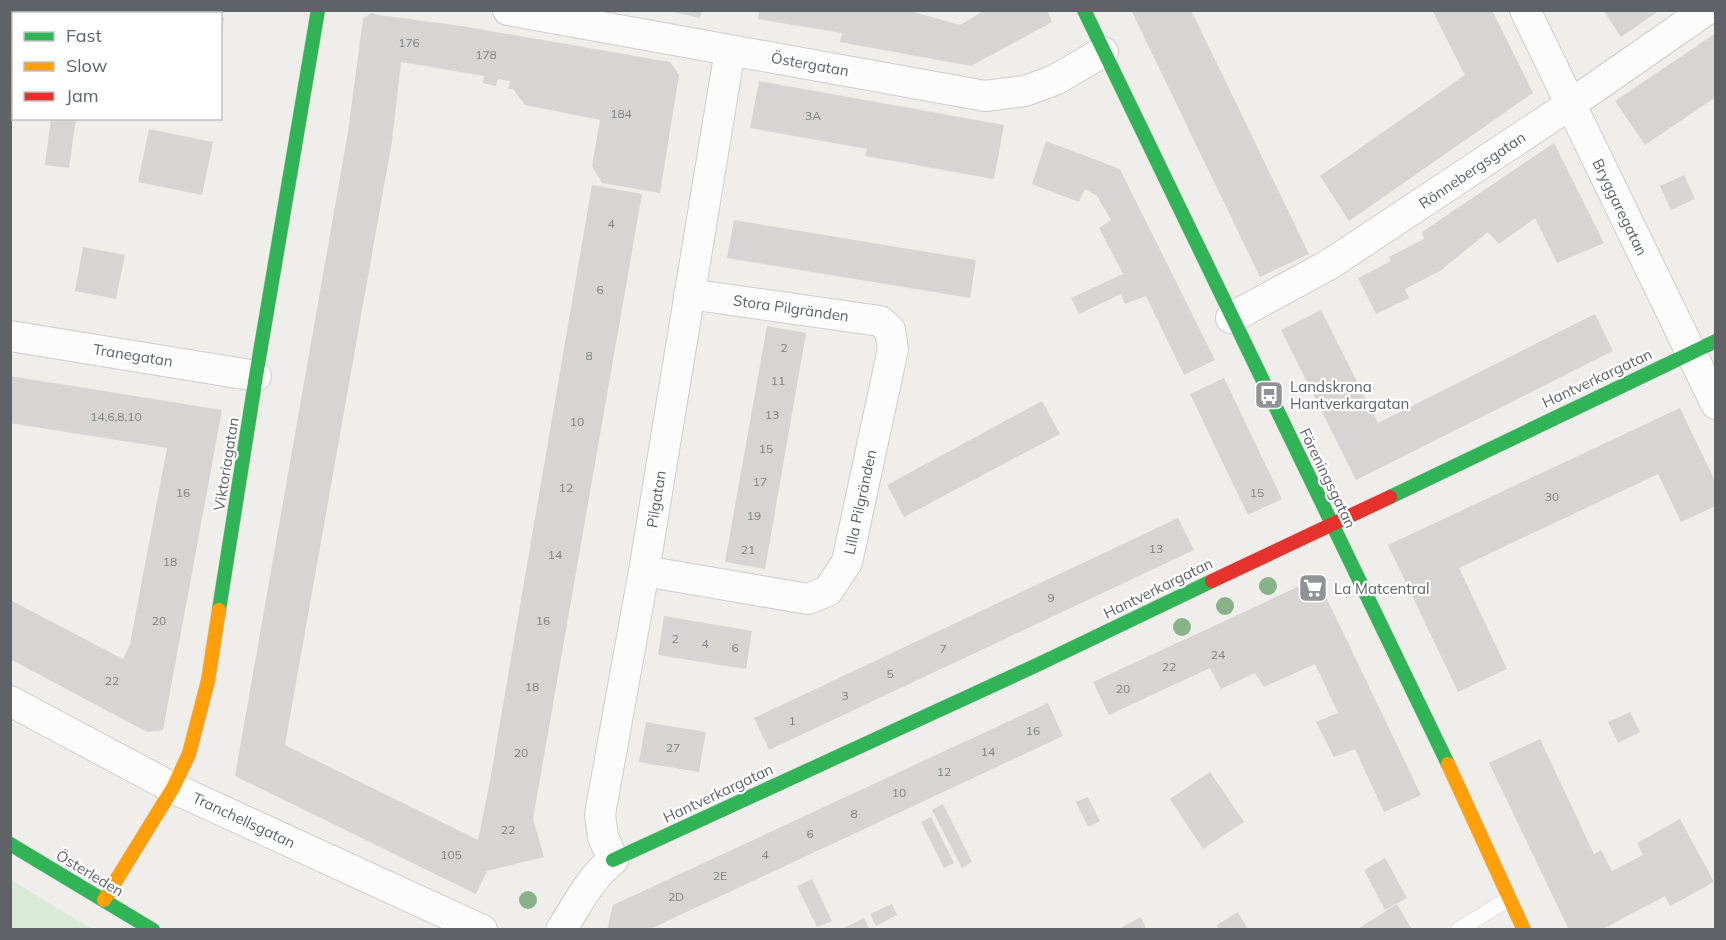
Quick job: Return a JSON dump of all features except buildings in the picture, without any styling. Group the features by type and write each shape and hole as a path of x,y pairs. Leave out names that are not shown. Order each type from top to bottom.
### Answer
{"street":[{"name":"Viktoriagatan","path":"104,900 173,788 189,754 208,681 256,376 318,10"},
{"name":"Östergatan","path":"508,10 985,96 1025,91 1055,80 1103,52"},
{"name":"Föreningsgatan","path":"1084,10 1231,318 1332,522 1524,930"},
{"name":"Bryggaregatan","path":"1525,10 1571,104 1703,347 1716,404"},
{"name":"Rönnebergsgatan","path":"1231,318 1330,264 1571,104 1706,10"},
{"name":"Pilgatan","path":"613,860 603,837 600,814 644,571 730,50"},
{"name":"Stora Pilgränden","path":"689,294 880,321 890,330"},
{"name":"Lilla Pilgränden","path":"644,571 808,599 828,591 847,562 855,530 893,349 890,330"},
{"name":"Tranegatan","path":"10,336 256,376"},
{"name":"Hantverkargatan","path":"613,860 1037,665 1332,522 1703,347"},
{"name":"Tranchellsgatan","path":"10,701 173,788 482,930"},
{"name":"Österleden","path":"10,844 153,930"},
{"path":"561,930 587,887 599,871 613,860"}],"lane":[{"path":"1461,928 1510,898"}],"green space":[{"path":"11,880 92,929 11,929"}],"traffic: fast":[{"path":"219,610 318,10"},
{"path":"1084,10 1448,764"},
{"path":"1390,497 1716,341"},
{"path":"613,860 1037,665 1212,581"},
{"path":"10,844 153,930"}],"traffic: slow":[{"path":"104,900 173,788 189,754 208,681 219,610"},
{"path":"1448,764 1524,930"}],"traffic: jam":[{"path":"1212,581 1390,497"}],"place":[{"name":"Landskrona Hantverkargatan","path":"1269,395"},
{"name":"La Matcentral","path":"1313,588"}]}
